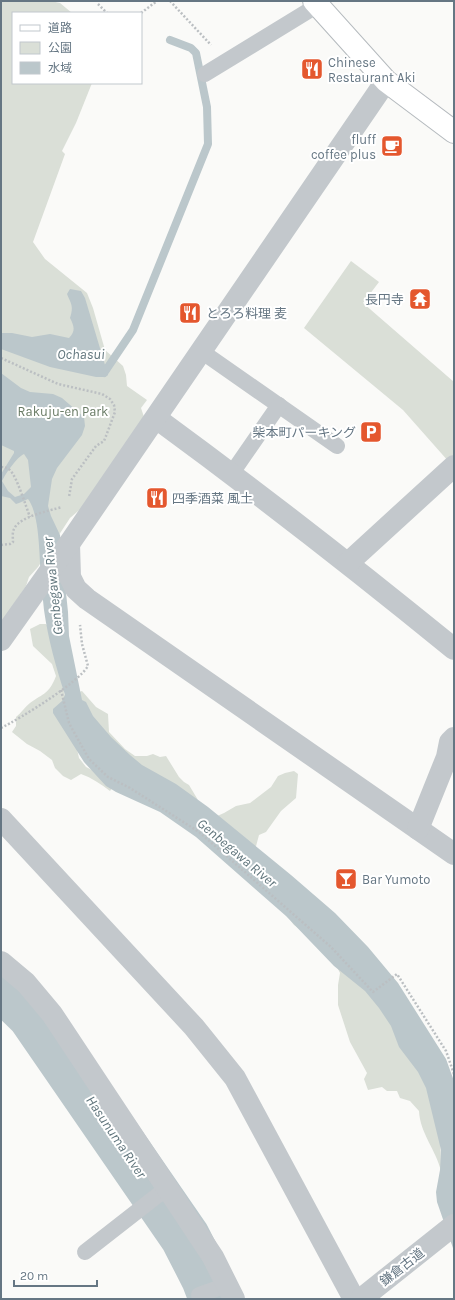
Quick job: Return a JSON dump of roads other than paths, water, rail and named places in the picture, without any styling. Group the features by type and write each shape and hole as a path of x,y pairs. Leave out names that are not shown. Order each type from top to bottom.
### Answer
{"main road":[{"path":"316,3 386,81 454,132"}],"street":[{"path":"1,640 156,418 386,81"},
{"path":"156,418 232,473 348,563 454,649"},
{"path":"348,563 454,466"},
{"path":"67,547 70,577 76,589 87,599 454,854"},
{"path":"418,829 447,757 450,742 454,738"},
{"path":"1,819 194,1027 235,1078 354,1299"},
{"path":"1,962 26,983 52,1014 159,1194 213,1257 227,1291"},
{"name":"鎌倉古道","path":"361,1299 448,1230"}],"lane":[{"path":"205,74 316,3"},
{"path":"201,351 337,446"},
{"path":"232,473 279,405"},
{"path":"85,1252 159,1194"},
{"path":"201,1294 227,1291"}],"water":[{"name":"Ochasui","path":"70,289 81,291 85,298 108,375 105,377 96,377 50,367 1,349 1,333 12,333 32,337 50,334 69,338 73,333 74,328 70,318 72,305 67,294"},
{"name":"Genbegawa River","path":"1,373 21,388 30,392 53,394 62,398 84,417 85,426 82,435 57,468 52,479 48,506 60,535 69,636 82,700 86,702 93,716 111,737 142,765 176,784 208,807 335,913 368,947 398,983 446,1059 454,1081 454,1251 437,1202 436,1192 440,1170 441,1150 426,1088 418,1072 399,1047 391,1026 379,1008 365,991 334,966 286,916 196,837 160,812 106,786 84,762 53,713 53,709 62,701 65,695 58,674 44,610 37,525 32,506 28,499 16,504 10,498 1,496 1,474 14,451 1,445","holes":["24,454 28,460 31,487 24,494 15,497 8,491 2,481 18,458"]}],"waterway":[{"path":"104,373 133,330 208,144 207,107 196,53 191,48 170,40"},
{"name":"Hasunuma River","path":"1,985 32,1015 185,1237 206,1278 214,1299"}],"place":[{"name":"Chinese Restaurant Aki","path":"312,69"},
{"name":"fluff coffee plus","path":"392,146"},
{"name":"長円寺","path":"420,299"},
{"name":"とろろ料理 麦","path":"190,313"},
{"name":"柴本町パーキング","path":"371,432"},
{"name":"四季酒菜 風土","path":"157,498"},
{"name":"Bar Yumoto","path":"346,879"}],"park label":[{"name":"Rakuju-en Park","path":"63,411"}]}
